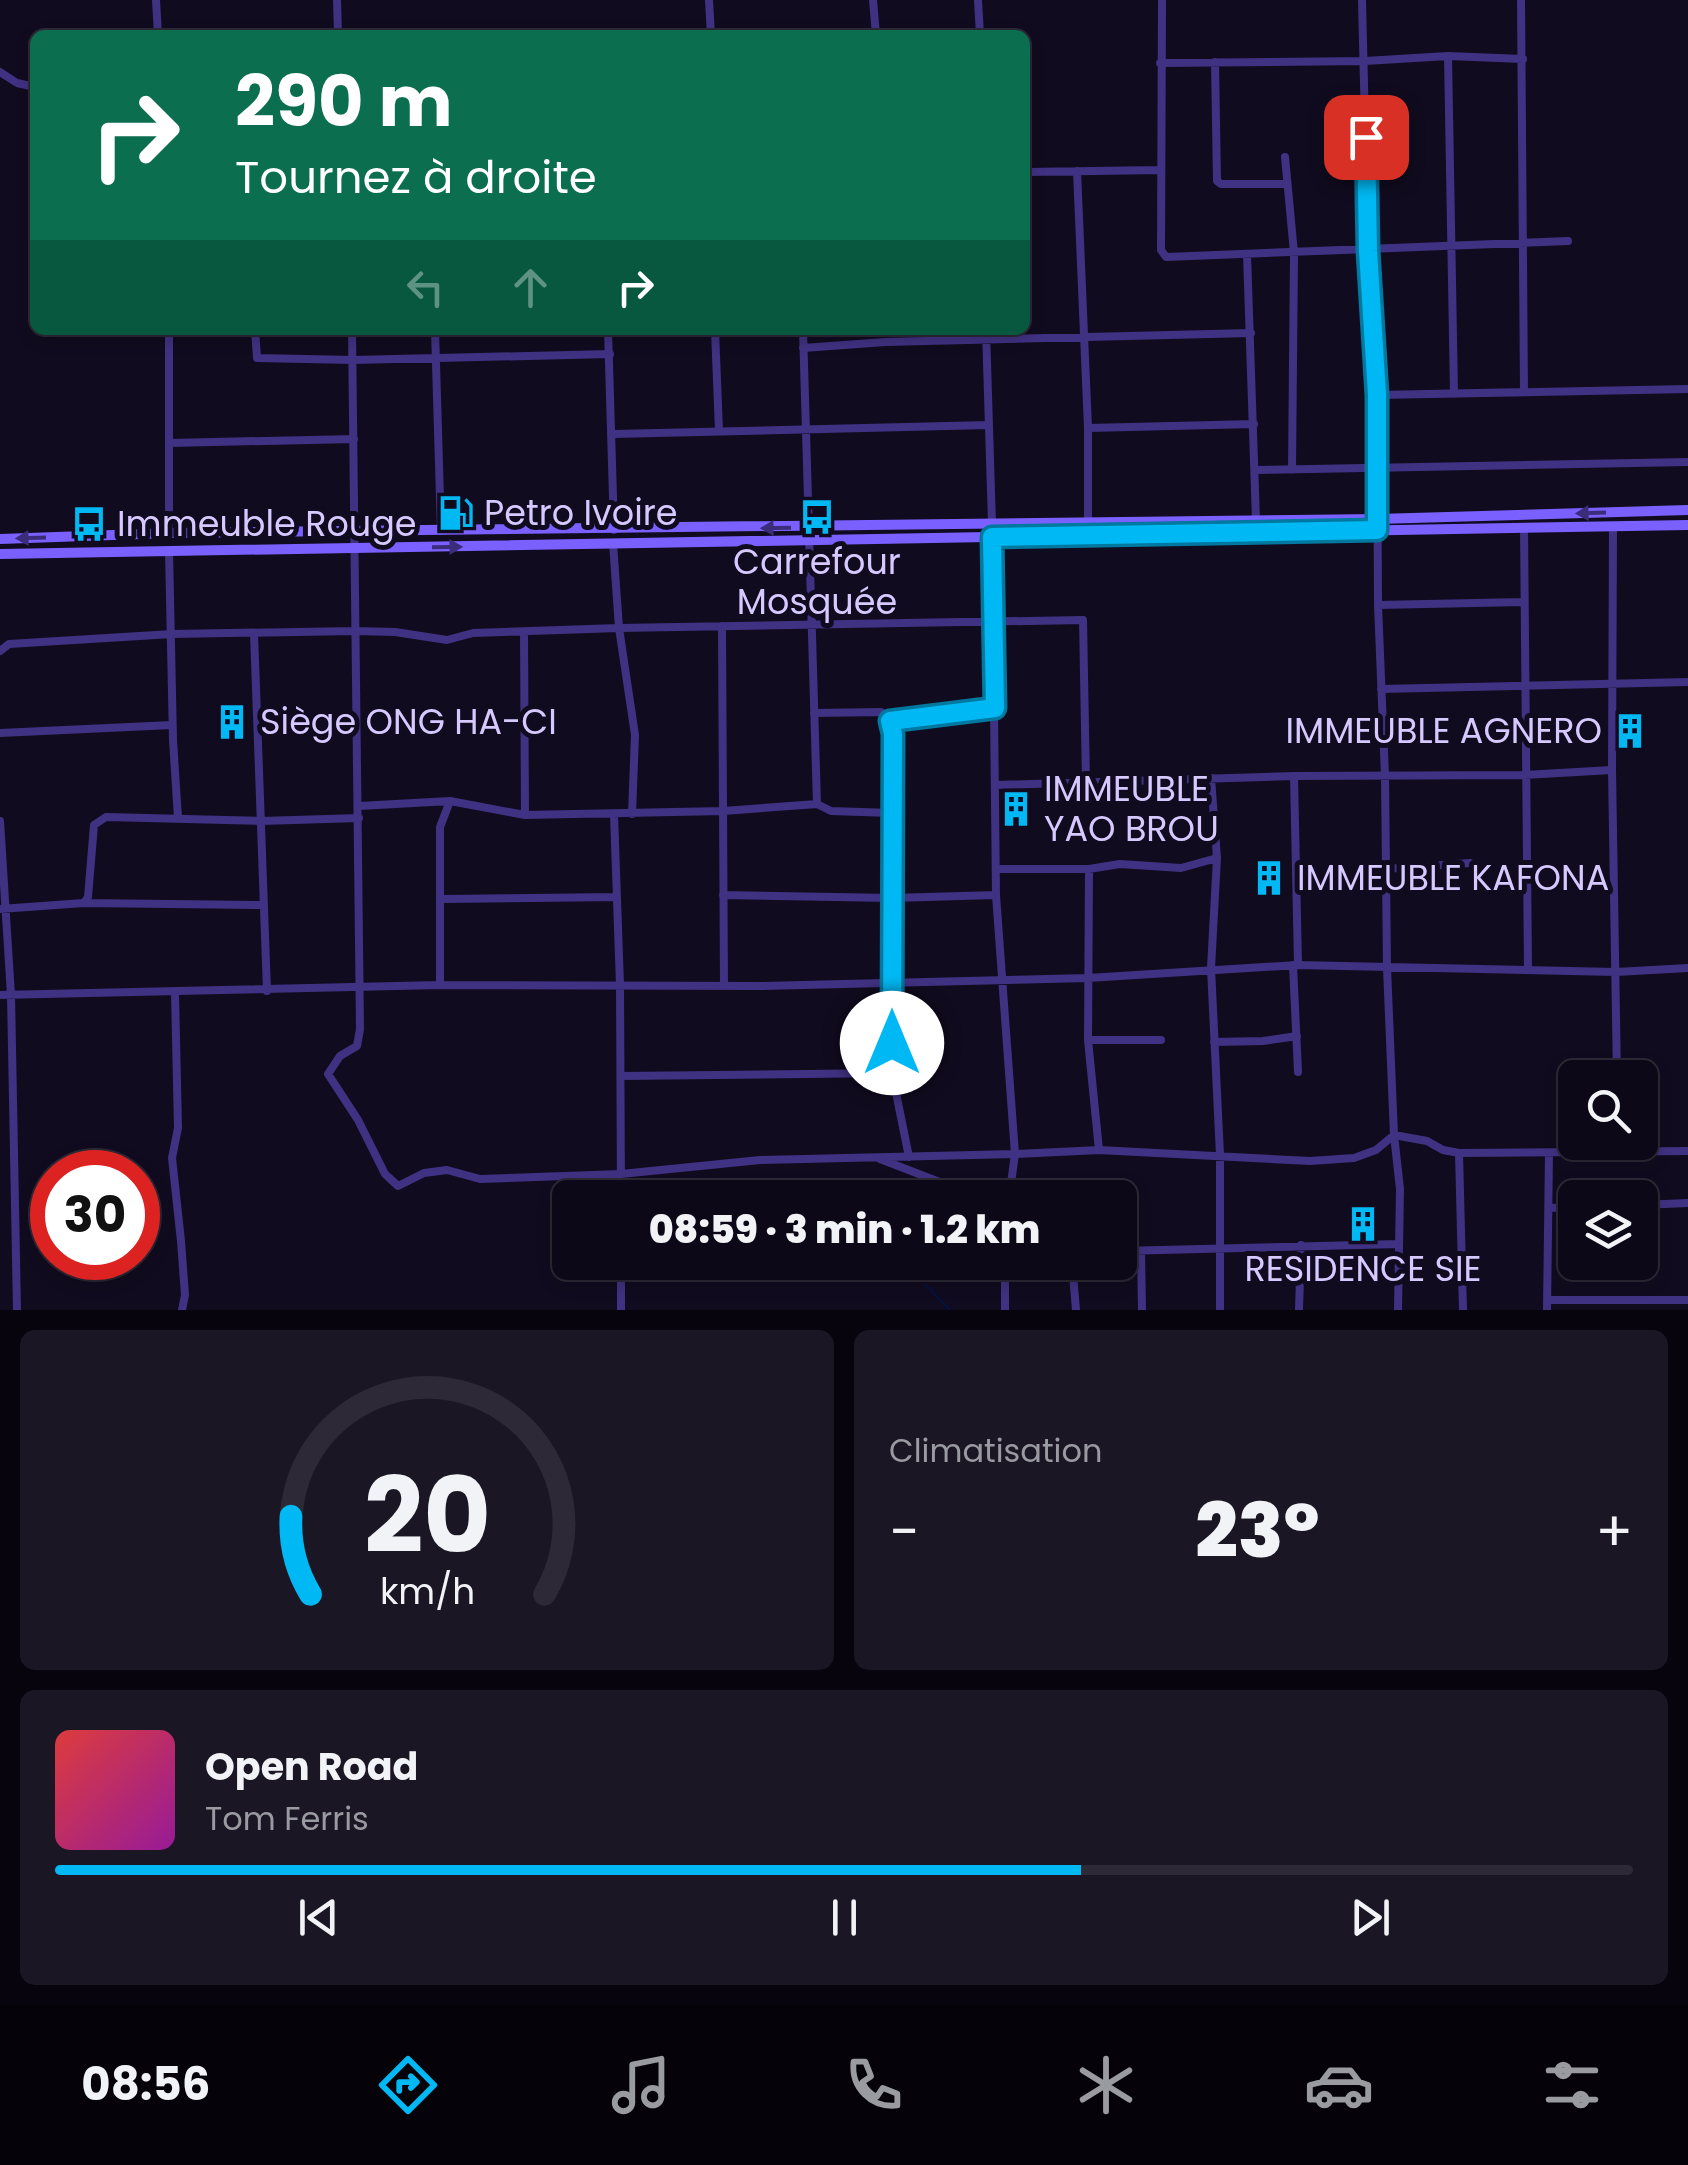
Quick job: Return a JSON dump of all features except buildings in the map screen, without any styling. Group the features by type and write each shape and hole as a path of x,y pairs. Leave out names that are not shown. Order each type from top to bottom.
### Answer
{"main road":[{"path":"0,554 352,550 808,534 1377,524 1688,510"},
{"path":"992,531 1088,523 1256,520 1524,527 1688,524"},
{"path":"0,539 441,531 808,534"}],"street":[{"path":"156,0 158,30"},
{"path":"337,0 338,30"},
{"path":"709,0 711,30"},
{"path":"873,0 876,30"},
{"path":"978,0 980,30"},
{"path":"1162,0 1160,170 1162,255 1166,258 1568,241"},
{"path":"1362,0 1368,251 1377,395 1387,968 1400,1189 1398,1310"},
{"path":"1521,0 1524,392"},
{"path":"1160,63 1365,62 1448,56 1523,60"},
{"path":"1448,56 1454,394"},
{"path":"1215,62 1218,181 1287,184"},
{"path":"0,72 30,86"},
{"path":"1285,157 1294,253 1292,470"},
{"path":"1030,172 1160,170"},
{"path":"1077,171 1088,523"},
{"path":"1248,255 1256,520"},
{"path":"803,348 922,341 949,335 1252,333"},
{"path":"169,335 169,534"},
{"path":"255,335 257,358 353,360 610,354"},
{"path":"352,335 360,1030 357,1046 340,1056 328,1074 395,1185 424,1173 447,1170 480,1179 621,1174 760,1160 1098,1150 1310,1161 1354,1158 1376,1150 1394,1135"},
{"path":"435,335 441,531"},
{"path":"608,335 614,530"},
{"path":"716,335 719,431"},
{"path":"803,335 817,804"},
{"path":"884,335 885,342"},
{"path":"921,335 922,341"},
{"path":"986,335 996,894 1014,1154 1011,1180"},
{"path":"1377,395 1688,388"},
{"path":"1088,428 1254,424"},
{"path":"614,434 988,425"},
{"path":"170,443 354,439"},
{"path":"1255,470 1688,462"},
{"path":"1613,526 1617,1060"},
{"path":"1524,527 1528,970"},
{"path":"614,543 620,628 635,735 632,814"},
{"path":"169,551 178,818"},
{"path":"1378,605 1524,602"},
{"path":"0,652 9,644 172,634 354,631 447,640 474,633 620,628 1083,620 1086,782"},
{"path":"722,626 724,986"},
{"path":"524,632 526,815"},
{"path":"254,633 267,991"},
{"path":"1381,689 1688,682"},
{"path":"890,721 995,708"},
{"path":"814,712 881,712 890,721 893,734 892,1073 909,1156"},
{"path":"0,733 172,725"},
{"path":"996,785 1294,776 1524,776 1612,770"},
{"path":"1294,776 1298,1072"},
{"path":"1211,778 1217,858 1211,968 1220,1155 1220,1310"},
{"path":"359,806 450,801 526,815 722,811 817,804 831,811 891,812"},
{"path":"440,985 440,828 450,801"},
{"path":"614,814 621,1180"},
{"path":"84,903 88,897 94,825 106,817 261,821 359,818"},
{"path":"0,821 2,908 11,995 17,1310"},
{"path":"996,870 1089,869 1120,864 1182,868 1217,858"},
{"path":"1386,870 1470,863"},
{"path":"1089,869 1088,1040 1098,1150"},
{"path":"723,894 892,898 996,894"},
{"path":"442,900 617,897"},
{"path":"2,908 84,903 264,905"},
{"path":"0,996 440,985 724,986 1088,978 1295,965 1616,972 1688,968"},
{"path":"174,993 178,1128 172,1158 185,1295 182,1310"},
{"path":"1214,1042 1263,1042 1296,1036"},
{"path":"1088,1040 1161,1040"},
{"path":"621,1076 892,1073"},
{"path":"0,1090 13,1090"},
{"path":"1394,1135 1427,1141 1459,1153 1558,1153"},
{"path":"1658,1152 1688,1151"},
{"path":"1459,1153 1463,1310"},
{"path":"1549,1153 1547,1305 1688,1300"},
{"path":"875,1158 933,1180"},
{"path":"1658,1204 1688,1203"},
{"path":"1548,1208 1558,1208"},
{"path":"1137,1252 1220,1246 1398,1244"},
{"path":"1300,1310 1301,1245"},
{"path":"1141,1252 1142,1310"},
{"path":"621,1280 622,1310"},
{"path":"1005,1280 1005,1310"},
{"path":"1074,1280 1076,1310"}],"waterway":[{"path":"926,1285 950,1310"}],"place":[{"name":"Petro Ivoire","path":"456,513"},
{"name":"Carrefour Mosquée","path":"817,517"},
{"name":"Immeuble Rouge","path":"89,524"},
{"name":"Siège ONG HA-CI","path":"232,722"},
{"name":"IMMEUBLE AGNERO","path":"1630,731"},
{"name":"IMMEUBLE YAO BROU","path":"1016,809"},
{"name":"IMMEUBLE KAFONA","path":"1269,878"},
{"name":"RESIDENCE SIE","path":"1363,1224"}],"route":[{"path":"892,1043 890,721 995,708 992,537 1377,530 1377,395 1366,137"}]}
